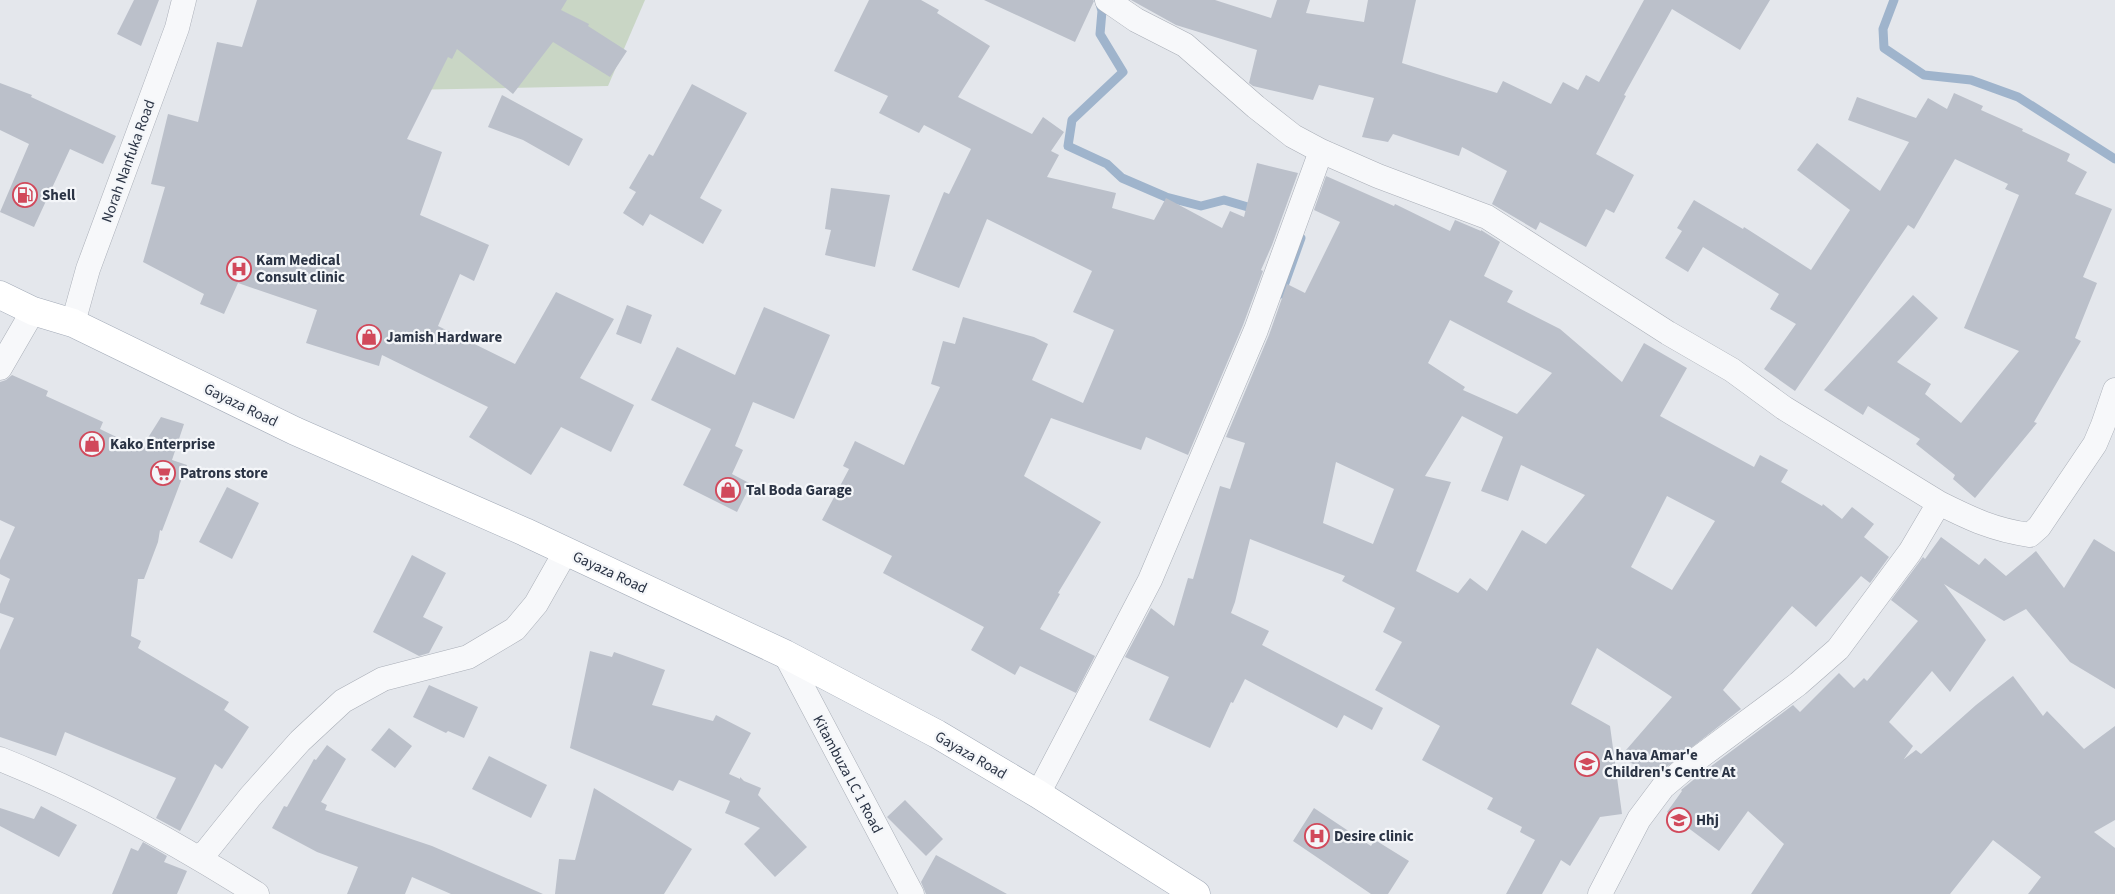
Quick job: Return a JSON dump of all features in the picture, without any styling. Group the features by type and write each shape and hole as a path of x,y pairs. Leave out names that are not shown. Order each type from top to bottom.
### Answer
{"main road":[{"name":"Gayaza Road","path":"0,295 32,311 73,323 296,431 566,551 785,654 936,734 1038,794 1196,894"}],"street":[{"name":"Norah Nanfuka Road","path":"73,323 88,269 174,36 184,0"},
{"path":"1107,0 1136,20 1186,45 1276,124 1321,151 1487,217 1668,333 1732,370 1784,408 1939,502 1978,523 2030,535 2039,527 2095,444 2104,425 2115,390"},
{"path":"1038,794 1150,580 1256,330 1321,151"},
{"path":"0,368 32,311"},
{"path":"1600,894 1639,819 1664,788 1697,759 1798,684 1838,650 1876,601 1910,552 1939,502"},
{"path":"202,858 250,797 288,755 344,701 383,679 468,657 515,629 536,604 566,551"},
{"name":"Kitambuza LC 1 Road","path":"785,654 912,894"},
{"path":"0,759 82,794 202,858 257,894"}],"green space":[{"path":"269,0 645,0 608,86 403,90"}],"building":[{"path":"134,0 159,0 141,46 117,34"},
{"path":"257,0 567,0 561,10 589,24 588,26 627,51 610,77 553,42 513,94 457,49 452,59 448,57 407,139 442,152 420,215 489,245 474,281 460,274 438,326 515,364 556,292 614,319 580,378 634,405 611,452 561,427 531,475 469,437 488,407 382,355 379,366 306,343 317,310 238,283 224,314 200,304 204,294 143,262 165,187 151,184 168,114 198,122 217,42 242,47"},
{"path":"869,0 921,0 939,10 937,13 990,46 958,97 1032,134 1043,117 1064,132 1051,151 1059,155 1047,177 1116,193 1112,208 1154,220 1166,198 1222,228 1230,211 1244,217 1257,163 1298,173 1261,270 1263,271 1243,325 1188,455 1146,437 1141,450 1051,418 1024,476 1101,522 1058,593 1060,594 1040,629 1095,656 1076,693 1020,666 1015,675 971,650 984,627 883,573 892,556 822,520 849,469 843,466 855,441 904,465 940,387 931,384 943,341 955,344 963,317 1034,337 1048,344 1032,380 1083,403 1114,330 1073,312 1092,271 987,219 959,288 912,270 944,192 949,194 971,149 924,125 919,133 879,113 888,96 834,71"},
{"path":"984,0 1093,0 1094,1 1075,42"},
{"path":"1131,0 1215,0 1271,18 1277,0 1310,0 1306,13 1364,22 1368,0 1416,0 1402,63 1497,93 1503,81 1551,104 1563,82 1578,90 1586,75 1599,82 1644,0 1770,0 1740,50 1672,9 1624,95 1626,96 1596,154 1634,175 1614,213 1606,209 1586,247 1540,222 1536,230 1492,204 1507,171 1462,147 1459,156 1393,134 1388,142 1362,137 1374,98 1319,85 1313,100 1253,86 1249,83 1257,50 1176,25"},
{"path":"0,83 32,95 31,97 116,136 103,164 70,149 34,227 0,212 29,144 0,130"},
{"path":"692,84 747,113 700,198 722,210 703,244 650,214 643,226 623,213 636,192 629,188 649,154 653,156"},
{"path":"1954,93 1983,106 1981,110 2023,129 2022,131 2070,154 2067,161 2087,172 2075,194 2112,209 2083,277 2097,283 2075,338 2081,341 2034,422 2037,423 1975,498 1953,479 1955,475 1916,444 1920,439 1868,406 1863,415 1824,390 1913,295 1938,318 1897,362 1931,384 1925,394 1961,423 2019,351 1964,328 2019,195 2005,189 2008,184 1955,159 1914,229 1908,225 1795,391 1764,369 1796,324 1770,309 1779,294 1703,247 1688,272 1665,258 1682,231 1677,228 1694,200 1743,229 1744,227 1811,270 1850,210 1797,170 1817,143 1880,191 1909,142 1848,120 1857,97 1916,118 1928,98 1947,109"},
{"path":"502,95 583,139 569,166 523,140 488,127"},
{"path":"1326,176 1394,206 1395,204 1450,231 1455,220 1481,230 1500,242 1484,276 1513,291 1507,302 1560,329 1622,382 1644,343 1687,368 1660,416 1754,467 1760,455 1788,470 1781,482 1822,506 1823,504 1842,519 1852,507 1874,524 1864,537 1889,557 1870,583 1861,576 1816,627 1792,606 1723,690 1741,709 1655,776 1620,757 1672,697 1597,648 1571,704 1610,726 1622,814 1600,817 1570,866 1561,860 1542,894 1506,894 1535,840 1520,832 1522,827 1487,809 1493,798 1422,760 1440,726 1375,690 1402,642 1383,632 1395,608 1342,581 1345,576 1250,539 1231,613 1269,631 1262,645 1383,708 1372,730 1344,715 1337,728 1245,679 1233,703 1231,702 1210,748 1149,720 1169,677 1125,657 1151,608 1174,626 1188,578 1193,579 1220,486 1230,489 1245,443 1226,437 1269,335 1287,284 1305,293 1340,222 1314,210","holes":["1450,320 1552,373 1517,414 1463,390 1465,387 1428,363","1462,416 1503,437 1481,491 1508,501 1521,465 1585,495 1546,544 1522,530 1487,591 1470,578 1458,593 1416,571 1451,482 1425,476","1336,462 1394,489 1373,544 1323,523","1667,496 1715,521 1672,590 1631,567"]},
{"path":"831,188 890,195 875,267 825,255 831,230 825,229"},
{"path":"627,305 652,315 641,344 616,334"},
{"path":"764,307 830,335 794,419 753,402 735,446 743,450 732,474 751,484 737,512 683,485 711,429 651,400 677,347 735,375"},
{"path":"12,375 48,391 46,396 103,422 100,429 141,449 161,417 184,424 172,460 187,465 162,531 160,530 158,542 144,579 138,579 131,636 141,641 138,648 229,702 224,710 249,727 222,769 215,764 180,831 156,818 176,778 65,732 56,756 0,737 0,650 14,618 0,613 0,604 10,579 0,574 0,560 15,527 0,520 0,382"},
{"path":"227,487 259,503 232,559 199,542"},
{"path":"1941,537 1979,565 1985,558 2006,576 2036,551 2064,588 2094,539 2115,552 2115,689 2070,662 2026,609 2004,621 1944,584 1986,640 1950,692 1932,671 1889,722 1913,746 1904,759 1916,750 1921,754 1976,705 2013,676 2043,716 2047,711 2084,749 2115,726 2115,820 2094,832 2115,848 2115,894 2028,894 2041,877 1993,840 1950,894 1751,894 1784,844 1748,811 1719,851 1667,812 1681,790 1698,776 1793,705 1800,712 1839,673 1854,688 1864,678 1867,681 1918,621 1891,600 1923,557 1925,559"},
{"path":"412,555 446,573 423,617 443,627 429,653 419,656 373,632"},
{"path":"590,651 612,657 614,652 665,670 652,705 713,721 716,715 751,733 729,774 740,779 740,777 744,781 761,788 758,795 807,847 775,877 744,844 760,828 725,813 730,801 679,780 673,791 570,748"},
{"path":"429,685 478,707 464,738 448,731 446,733 413,717"},
{"path":"389,728 412,746 395,768 371,750"},
{"path":"327,745 346,759 321,802 327,805 325,810 432,846 543,894 451,894 412,877 405,894 347,894 358,867 317,852 272,828 284,806 287,807 314,759 316,760"},
{"path":"489,756 547,785 531,818 472,789"},
{"path":"594,788 692,849 664,894 555,894 559,859 575,860"},
{"path":"905,800 943,839 926,856 887,817"},
{"path":"41,806 77,825 59,857 0,826 0,808 34,819"},
{"path":"1314,808 1371,846 1375,840 1409,861 1388,894 1371,894 1293,841"},
{"path":"143,842 167,856 164,862 187,871 177,894 112,894 131,848 138,851"},
{"path":"936,855 1007,894 926,894 921,882"}],"waterway":[{"path":"1099,0 1102,11 1100,34 1123,72 1072,120 1068,146 1107,164 1122,178 1166,197 1201,206 1224,200 1258,210"},
{"path":"1894,0 1883,29 1884,48 1924,75 1971,80 2018,97 2115,159"},
{"path":"1281,294 1301,238"}],"place":[{"name":"Shell","path":"25,195"},
{"name":"Kam Medical Consult clinic","path":"239,269"},
{"name":"Jamish Hardware","path":"369,337"},
{"name":"Kako Enterprise","path":"92,444"},
{"name":"Patrons store","path":"163,473"},
{"name":"Tal Boda Garage","path":"728,490"},
{"name":"A hava Amar'e Children's Centre At","path":"1587,764"},
{"name":"Hhj","path":"1679,820"},
{"name":"Desire clinic","path":"1317,836"}]}
